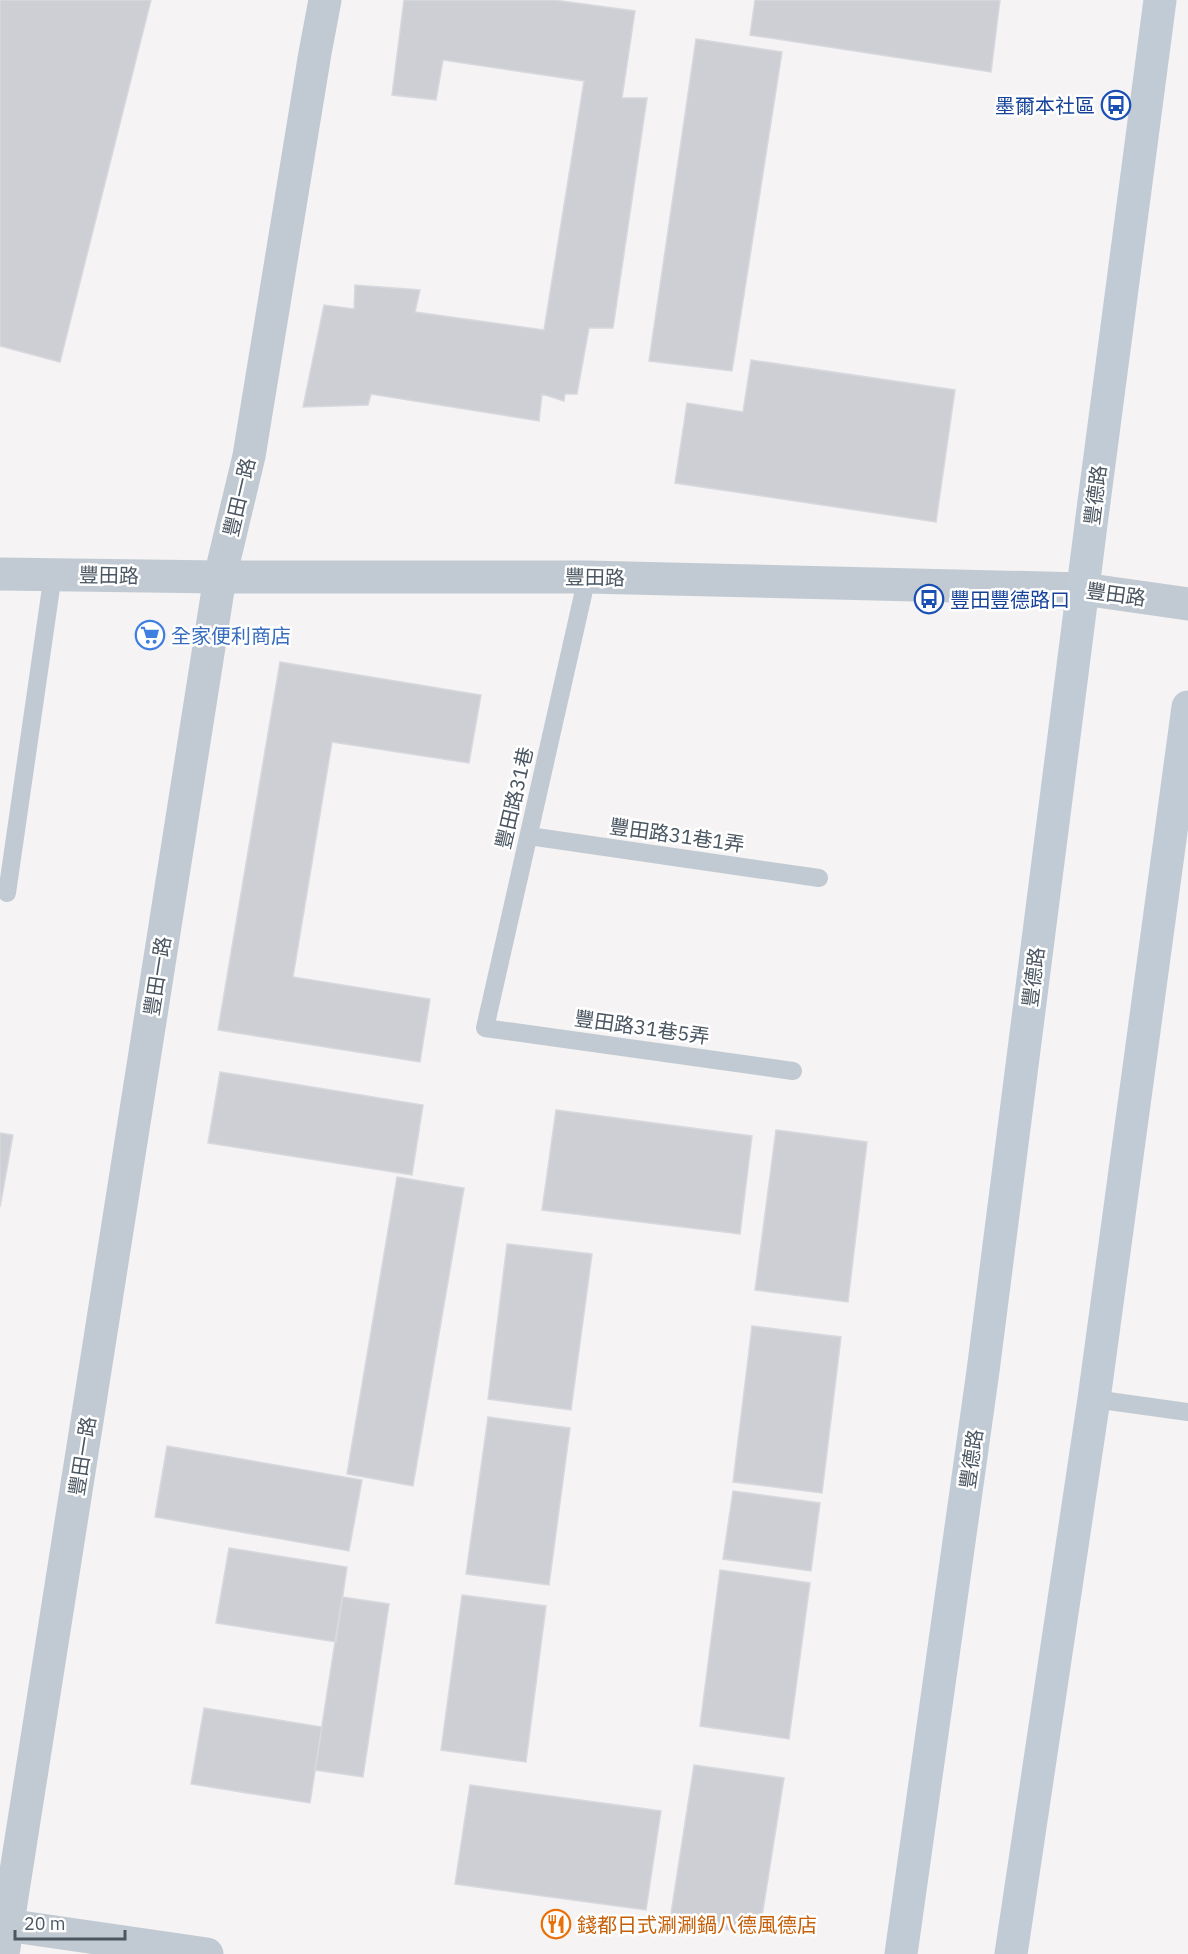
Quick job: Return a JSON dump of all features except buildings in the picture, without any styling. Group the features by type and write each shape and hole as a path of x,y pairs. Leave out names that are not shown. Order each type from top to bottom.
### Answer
{"main road":[{"name":"豐德路","path":"901,1954 983,1371 1160,0"},
{"path":"1011,1954 1094,1399 1188,707"}],"street":[{"name":"豐田一路","path":"3,1934 220,577 249,456 325,0"},
{"name":"豐田路","path":"0,574 220,577 587,577 1083,589 1188,604"},
{"path":"3,1934 207,1954"}],"lane":[{"path":"7,893 53,574"},
{"name":"豐田路31巷","path":"485,1028 587,577"},
{"name":"豐田路31巷1弄","path":"529,836 819,878"},
{"name":"豐田路31巷5弄","path":"485,1028 793,1071"},
{"path":"1094,1399 1188,1412"}],"place":[{"name":"墨爾本社區","path":"1116,105"},
{"name":"豐田豐德路口","path":"929,599"},
{"name":"全家便利商店","path":"150,635"},
{"name":"錢都日式涮涮鍋八德風德店","path":"556,1924"}]}
